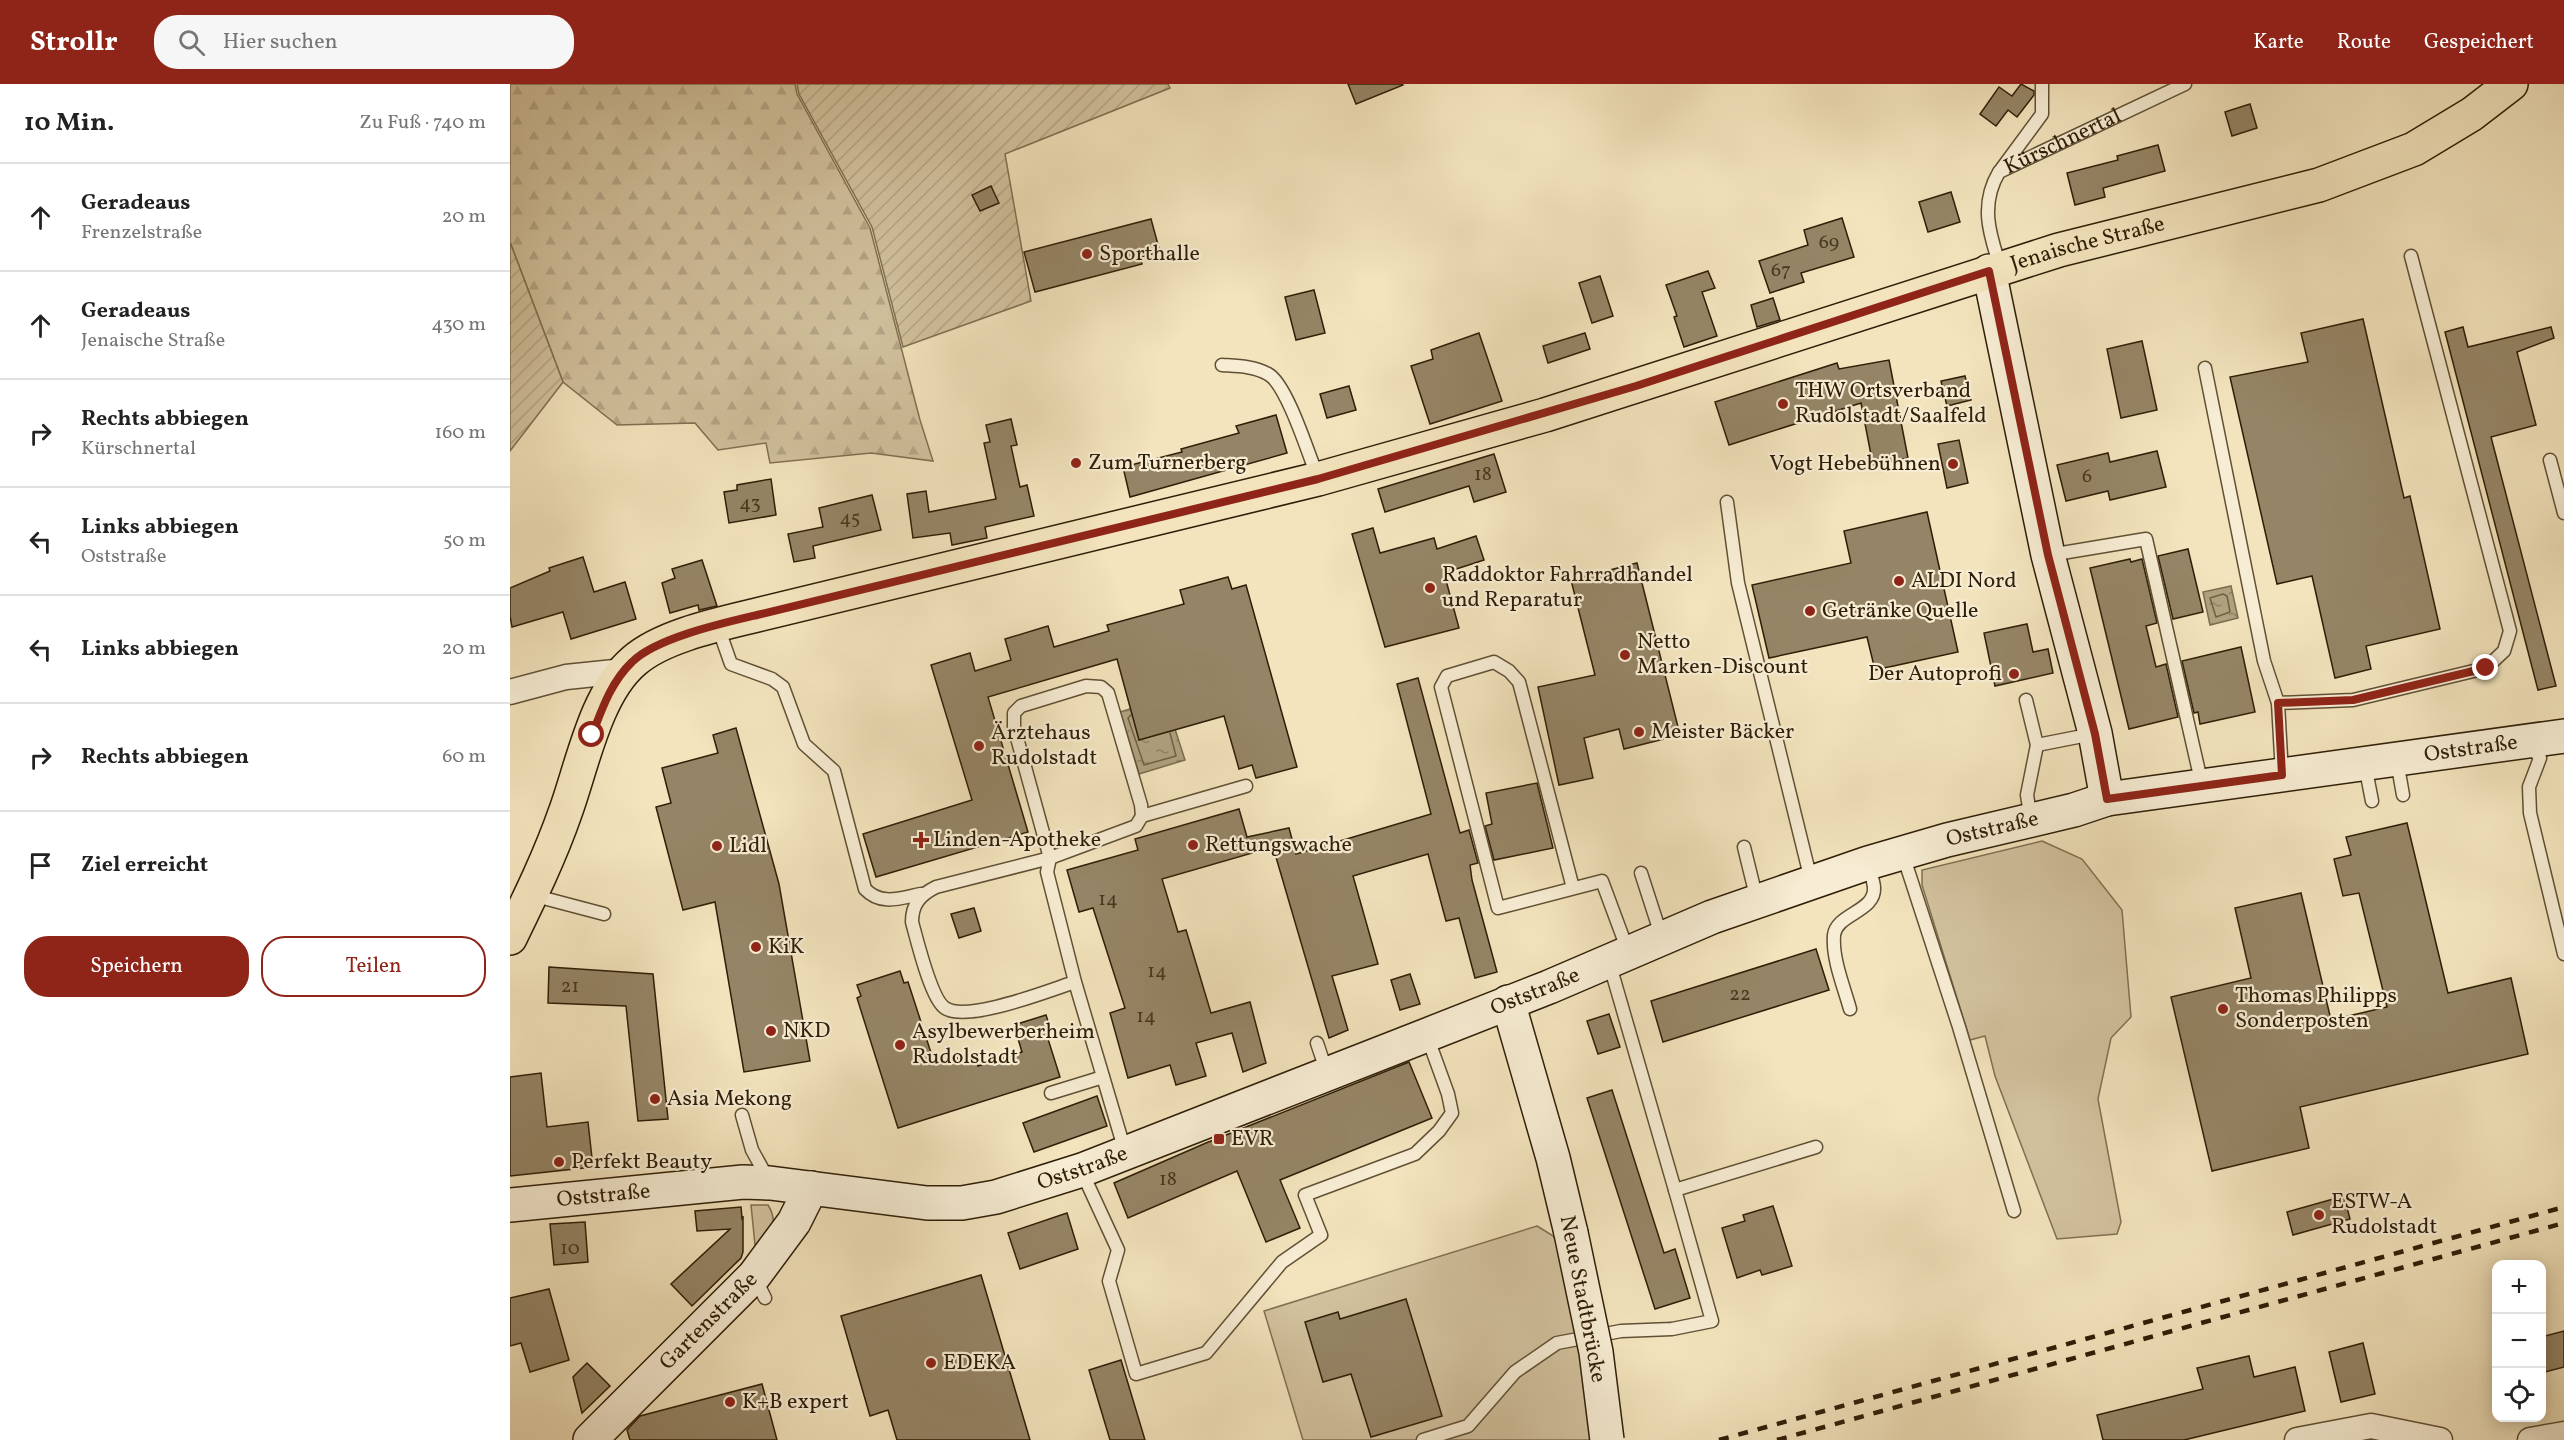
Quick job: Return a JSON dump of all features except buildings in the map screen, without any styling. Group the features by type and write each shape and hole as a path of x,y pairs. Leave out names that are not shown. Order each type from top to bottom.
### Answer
{"main road":[{"name":"Jenaische Straße","path":"510,938 565,814 603,705 613,686 632,662 655,647 717,626 1318,479 1557,411 2059,250 2319,185 2414,149 2472,114 2511,84"},
{"name":"Kürschnertal","path":"1995,269 2048,555 2095,734 2107,799"},
{"name":"Oststraße","path":"510,1205 743,1182 811,1188 927,1208 996,1197 1082,1170 1427,1035 1712,917 1868,863 2107,799 2564,736"},
{"name":"Neue Stadtbrücke","path":"1508,1002 1553,1158 1571,1233 1596,1352 1607,1440"},
{"name":"Gartenstraße","path":"590,1440 759,1287 811,1188"}],"street":[{"path":"510,692 566,677 624,671"},
{"path":"2297,1440 2371,1426 2440,1440"},
{"path":"2530,1440 2564,1434"}],"lane":[{"path":"2000,172 2042,114 2042,84"},
{"name":"Kürschnertal","path":"1995,269 1987,203 1991,186 2000,172 2185,84"},
{"path":"2278,703 2353,700 2486,668 2504,651 2510,631 2411,256"},
{"path":"1222,365 1255,368 1270,375 1282,387 1318,479"},
{"path":"2205,368 2264,661 2278,703 2282,775"},
{"path":"2550,460 2564,513"},
{"path":"1727,502 1738,583 1811,881"},
{"path":"2048,555 2145,539 2202,786"},
{"path":"717,626 731,664 772,679 783,687 804,744 834,771 865,889 873,898 887,901 921,894 936,887 1050,858 1136,825 1142,816 1141,805 1108,693 1101,687 1086,686 1021,706 1014,713 1014,727 1050,858 1047,872 1076,982 1126,1153"},
{"path":"1423,1440 1468,1426 1515,1372 1557,1343 1621,1331 1672,1329 1712,1321 1675,1190 1618,957 1602,881 1498,908 1441,687 1447,676 1494,662 1509,670 1519,682 1573,888"},
{"path":"2026,700 2037,745 2028,795 2031,820"},
{"path":"2037,745 2095,734"},
{"path":"2527,741 2540,758 2529,787 2530,813 2564,954"},
{"path":"2397,760 2403,795"},
{"path":"2364,764 2372,801"},
{"path":"1142,816 1246,786"},
{"path":"1744,847 1758,901"},
{"path":"1903,854 1959,1027 2014,1211"},
{"path":"1850,1009 1836,956 1834,934 1839,924 1867,904 1874,889 1868,863"},
{"path":"1641,873 1662,939"},
{"path":"921,894 912,910 912,922 934,991 945,1008 958,1012 978,1012 1076,982"},
{"path":"531,895 604,914"},
{"path":"1082,1170 1118,1250 1109,1281 1136,1374 1206,1353 1282,1262 1321,1235 1305,1195 1414,1154 1439,1131 1452,1113 1448,1094 1427,1035"},
{"path":"1317,1043 1327,1074"},
{"path":"1051,1093 1104,1077"},
{"path":"742,1115 752,1150 770,1183"},
{"path":"1675,1190 1816,1147"}],"green space":[{"path":"510,84 795,84 797,94 870,228 920,420 933,461 871,453 770,463 766,443 718,450 695,423 617,425 563,382 510,242"},
{"path":"797,84 1168,84 1170,88 1005,154 1031,301 903,347 872,227 799,94"},
{"path":"510,242 563,382 510,451"},
{"path":"2042,841 2082,859 2122,910 2131,1017 2111,1038 2098,1099 2121,1222 2117,1234 2057,1239 1995,1076 1985,1036 1970,1040 1922,885 1922,870"},
{"path":"751,1205 768,1205 773,1219 771,1231 756,1255"},
{"path":"1537,1226 1555,1237 1582,1364 1593,1440 1303,1440 1264,1311"}],"water":[{"path":"2231,586 2238,618 2210,625 2203,592"},
{"path":"1165,698 1185,760 1139,774 1120,712"}],"railway":[{"path":"1719,1440 2564,1207"},
{"path":"1777,1440 2564,1223"}],"place":[{"name":"Sporthalle","path":"1087,254"},
{"name":"THW Ortsverband Rudolstadt/Saalfeld","path":"1783,404"},
{"name":"Zum Turnerberg","path":"1076,463"},
{"name":"Vogt Hebebühnen","path":"1953,464"},
{"name":"ALDI Nord","path":"1899,581"},
{"name":"Raddoktor Fahrradhandel und Reparatur","path":"1430,588"},
{"name":"Getränke Quelle","path":"1810,611"},
{"name":"Netto Marken-Discount","path":"1625,655"},
{"name":"Der Autoprofi","path":"2014,674"},
{"name":"Meister Bäcker","path":"1639,732"},
{"name":"Ärztehaus Rudolstadt","path":"979,746"},
{"name":"Linden-Apotheke","path":"921,840"},
{"name":"Rettungswache","path":"1193,845"},
{"name":"Lidl","path":"717,846"},
{"name":"KiK","path":"756,947"},
{"name":"Thomas Philipps Sonderposten","path":"2223,1009"},
{"name":"NKD","path":"771,1031"},
{"name":"Asylbewerberheim Rudolstadt","path":"900,1045"},
{"name":"Asia Mekong","path":"655,1099"},
{"name":"EVR","path":"1219,1139"},
{"name":"Perfekt Beauty","path":"559,1162"},
{"name":"ESTW-A Rudolstadt","path":"2319,1215"},
{"name":"EDEKA","path":"931,1363"},
{"name":"K+B expert","path":"730,1402"}],"route":[{"path":"592,735 613,686 632,662 655,647 680,637 757,615 1178,515 1318,479 1545,415 1989,271 2048,555 2095,734 2107,799 2282,775 2278,703 2353,700 2486,668"}]}
